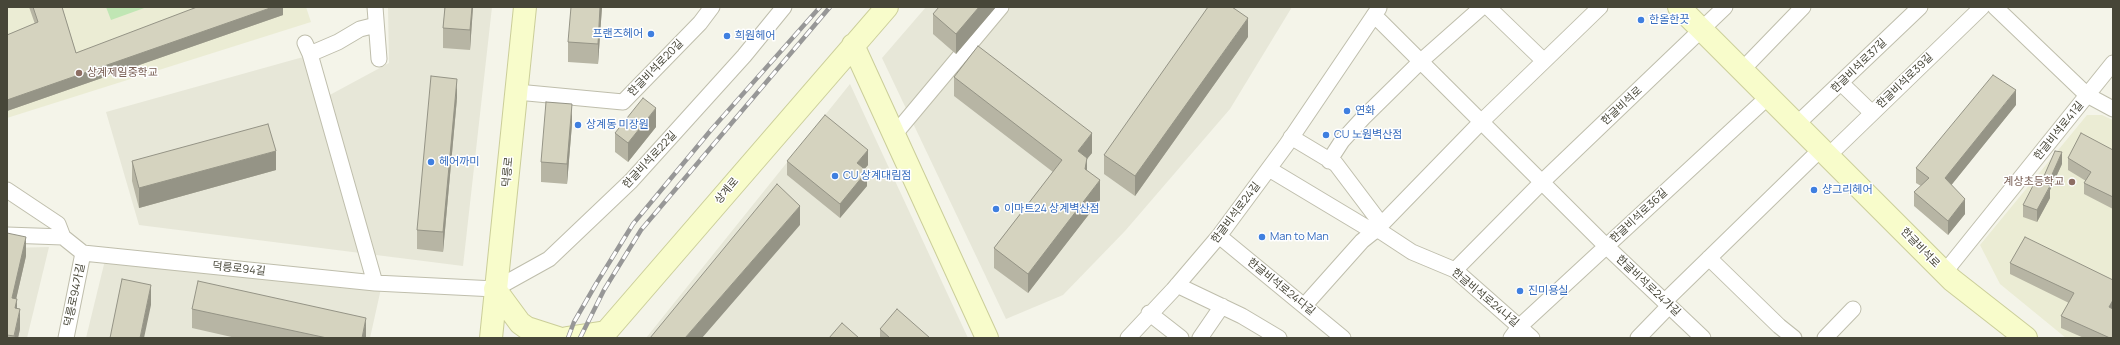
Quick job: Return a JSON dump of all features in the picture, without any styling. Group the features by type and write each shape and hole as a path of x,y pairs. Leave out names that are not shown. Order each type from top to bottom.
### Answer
{"main road":[{"name":"덕릉로","path":"491,338 525,7"},
{"name":"상계로","path":"604,335 887,7"},
{"name":"한글비석로","path":"1679,7 1944,273 2026,338"},
{"path":"853,45 987,338"},
{"path":"495,290 520,323 527,328 558,338"},
{"path":"567,338 604,335"}],"street":[{"path":"375,7 378,59"},
{"name":"한글비석로20길","path":"517,92 623,102 700,23 712,7"},
{"name":"한글비석로22길","path":"495,290 549,259 631,181 744,56 784,7"},
{"path":"894,135 1001,7"},
{"path":"1329,160 1342,141 1363,118 1421,61 1482,7"},
{"path":"1488,7 1544,61"},
{"path":"1304,306 1362,241 1378,228 1481,122 1600,7"},
{"path":"1702,31 1725,7"},
{"path":"1742,70 1803,7"},
{"name":"한글비석로37길","path":"1797,124 1920,7"},
{"name":"한글비석로39길","path":"1825,152 1872,114 1982,7"},
{"path":"1995,7 2087,95 2113,109"},
{"name":"한글비석로24가길","path":"1377,11 1421,61 1481,122 1606,246 1703,338"},
{"name":"한글비석로24길","path":"1128,338 1149,313 1177,285 1219,236 1269,169 1377,11"},
{"path":"375,283 307,48 338,42 360,29 376,25"},
{"name":"한글비석로","path":"1542,182 1702,31"},
{"name":"한글비석로41길","path":"1944,273 2113,63"},
{"path":"1841,83 1872,114"},
{"name":"한글비석로36길","path":"1515,332 1769,96"},
{"path":"1291,137 1336,164 1378,228"},
{"path":"1638,338 1709,258 1825,152"},
{"name":"한글비석로24나길","path":"1269,169 1378,228 1412,252 1455,270 1515,332 1532,338"},
{"path":"1455,270 1542,182"},
{"path":"7,190 58,224 63,237 83,253"},
{"path":"7,235 63,237"},
{"name":"한글비석로24다길","path":"1219,236 1343,338"},
{"name":"덕릉로94길","path":"83,253 375,283 495,290"},
{"name":"덕릉로94가길","path":"66,338 83,253"},
{"path":"1709,258 1779,326 1794,338"},
{"path":"1177,285 1242,316 1278,338"},
{"path":"1200,338 1222,306"},
{"path":"1825,338 1853,309"},
{"path":"1149,313 1181,338"}],"shaded area":[{"name":"상계제일중학교","path":"7,7 306,7 311,22 7,118"},
{"path":"388,7 492,7 463,266 139,225 106,112 314,54 326,97 389,63"},
{"path":"926,7 1292,7 1230,109 1125,231 1063,295 1006,319 882,58"},
{"path":"850,84 968,338 646,338"},
{"name":"계상초등학교","path":"2087,115 2102,115 2113,120 2113,338 2066,338 2000,284 1980,245"},
{"path":"49,247 27,338 7,338 7,248"},
{"path":"107,252 382,284 370,338 86,338"}],"green space":[{"path":"106,7 147,7 111,20"}],"building":[{"path":"33,7 62,7 76,53 197,7 273,7 7,100 7,35 38,22"},
{"path":"445,7 472,7 470,30 443,28"},
{"path":"571,7 600,7 598,44 568,42"},
{"path":"939,7 979,7 956,34 933,14"},
{"path":"1208,7 1232,7 1248,18 1135,176 1104,155"},
{"path":"978,46 1092,133 1078,151 1087,158 1085,169 1100,180 1028,274 994,248 1062,160 954,77"},
{"path":"1993,75 2016,90 1945,178 1965,199 1948,221 1914,192 1929,178 1916,168"},
{"path":"431,76 457,79 443,232 417,230"},
{"path":"643,98 656,108 628,143 615,133"},
{"path":"546,102 572,104 567,164 541,162"},
{"path":"825,115 868,150 857,163 867,171 840,204 787,161"},
{"path":"268,124 276,151 139,188 132,161"},
{"path":"2081,133 2113,150 2113,197 2084,183 2091,172 2068,158"},
{"path":"2055,151 2062,152 2050,179 2044,176"},
{"path":"2037,178 2050,186 2037,210 2023,205"},
{"path":"777,184 800,206 685,338 650,338"},
{"path":"7,233 26,237 12,298 17,299 15,308 20,309 14,336 7,335"},
{"path":"2025,237 2113,280 2113,300 2109,307 2113,309 2113,338 2061,316 2074,293 2010,263"},
{"path":"122,279 151,285 140,338 110,338"},
{"path":"198,281 366,318 362,338 327,338 192,309"},
{"path":"897,309 930,338 890,338 880,329"},
{"path":"842,323 859,338 829,338"}],"railway":[{"path":"568,338 574,322 633,224 711,130 820,7"},
{"path":"580,338 604,290 641,230 830,7"}],"place":[{"name":"한올한끗","path":"1641,20"},
{"name":"프랜즈헤어","path":"651,34"},
{"name":"희원헤어","path":"727,36"},
{"name":"상계제일중학교","path":"79,73"},
{"name":"연화","path":"1347,111"},
{"name":"상계동 미장원","path":"578,125"},
{"name":"CU 노원벽산점","path":"1326,135"},
{"name":"헤어까미","path":"431,162"},
{"name":"CU 상계대림점","path":"835,176"},
{"name":"계상초등학교","path":"2072,182"},
{"name":"샹그리헤어","path":"1814,190"},
{"name":"이마트24 상계벽산점","path":"996,209"},
{"name":"Man to Man","path":"1262,237"},
{"name":"진미용실","path":"1520,291"}]}
